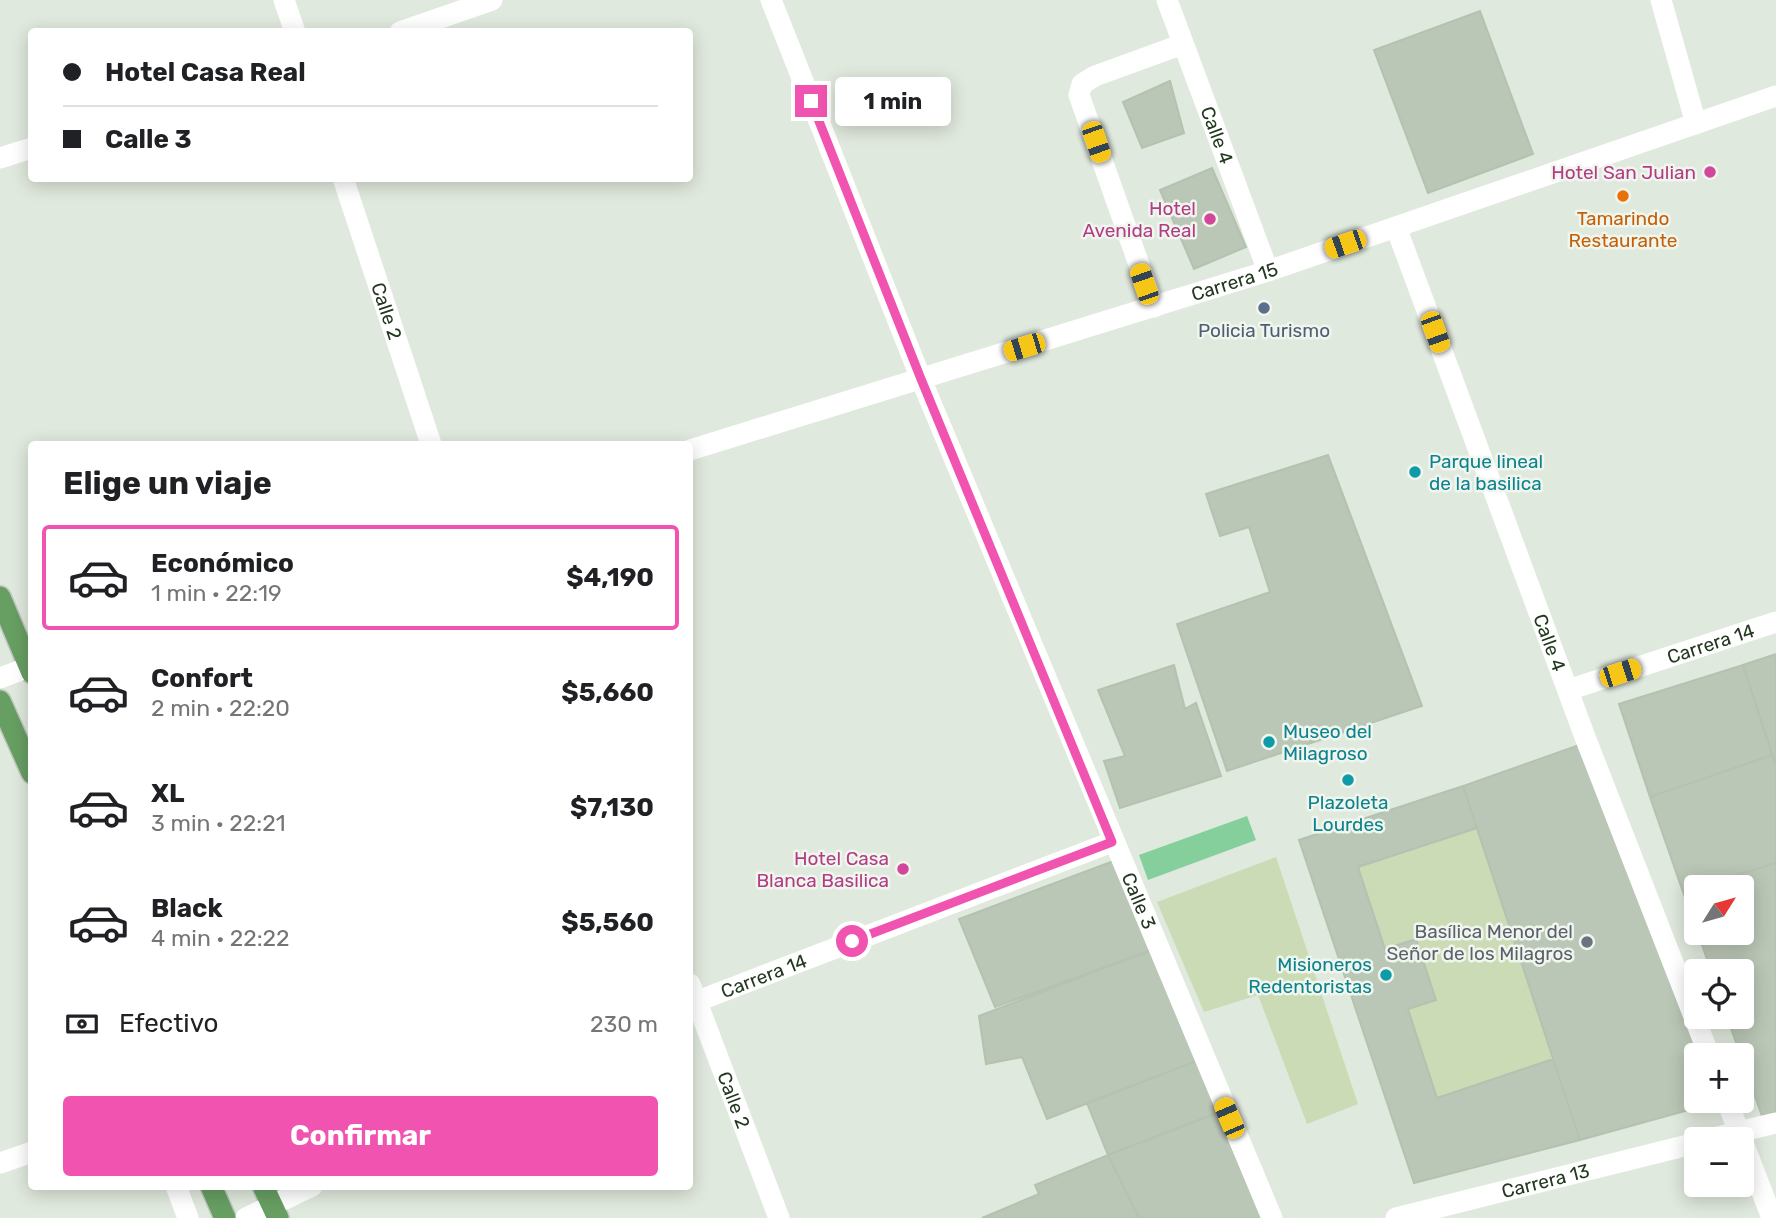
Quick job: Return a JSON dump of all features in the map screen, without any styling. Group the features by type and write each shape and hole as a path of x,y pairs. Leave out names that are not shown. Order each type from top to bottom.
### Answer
{"main road":[{"path":"0,597 28,662"},
{"path":"1,703 28,764"},
{"path":"213,1190 225,1218"}],"street":[{"path":"284,0 294,28"},
{"path":"412,28 492,0"},
{"name":"Calle 3","path":"771,0 921,379 1112,842 1272,1218"},
{"name":"Calle 4","path":"1167,0 1268,271"},
{"path":"1661,0 1696,124"},
{"path":"1154,307 1079,95 1083,84 1095,76 1183,44"},
{"name":"Carrera 15","path":"693,449 1268,271 1776,96"},
{"path":"0,158 28,149"},
{"name":"Calle 2","path":"344,182 430,441"},
{"name":"Calle 4","path":"1396,227 1568,691 1704,1043"},
{"name":"Carrera 14","path":"1568,691 1776,622"},
{"path":"0,678 28,670"},
{"name":"Carrera 14","path":"693,996 1112,842"},
{"name":"Calle 2","path":"693,999 779,1218"},
{"path":"1754,1128 1776,1123"},
{"name":"Carrera 13","path":"1396,1218 1684,1146"},
{"path":"0,1163 28,1153"},
{"path":"1754,1170 1773,1218"},
{"path":"178,1190 188,1218"},
{"path":"246,1218 271,1203 302,1190"}],"shaded area":[{"path":"1247,816 1256,840 1148,880 1139,855"},
{"path":"1477,828 1553,1059 1437,1098 1408,1009 1436,999 1385,949 1358,867"},
{"path":"1276,857 1358,1104 1307,1124 1258,995 1204,1012 1157,902"}],"building":[{"path":"1480,11 1533,154 1428,193 1374,50"},
{"path":"1170,81 1184,133 1142,148 1123,102"},
{"path":"1212,168 1246,247 1194,269 1160,190"},
{"path":"1328,455 1422,706 1227,771 1177,624 1270,592 1249,527 1220,536 1206,494"},
{"path":"1776,654 1776,766 1743,665"},
{"path":"1174,665 1185,709 1196,703 1221,776 1120,808 1104,761 1125,756 1098,690"},
{"path":"1743,665 1772,755 1650,797 1619,704"},
{"name":"Basílica Menor del Señor de los Milagros","path":"1582,744 1684,1006 1684,1029 1693,1029 1698,1043 1684,1043 1684,1111 1580,1140 1463,786"},
{"path":"1772,755 1776,766 1776,863 1738,875 1684,875 1683,892 1650,797"},
{"name":"Misioneros Redentoristas","path":"1463,786 1477,828 1358,867 1385,949 1416,939 1436,1000 1408,1009 1437,1098 1553,1059 1580,1140 1414,1183 1299,840"},
{"path":"1116,860 1154,949 995,1007 959,919"},
{"path":"1776,863 1776,1112 1762,1116 1754,1093 1754,1043 1736,1043 1731,1029 1754,1029 1754,959 1707,959 1702,945 1754,945 1754,875 1738,875"},
{"path":"1154,949 1199,1060 1047,1119 1022,1057 986,1064 979,1016"},
{"path":"1199,1060 1217,1113 1108,1155 1087,1103"},
{"path":"1217,1113 1263,1218 1139,1218 1108,1155"},
{"path":"1108,1155 1139,1218 982,1218 1039,1194 1035,1185"}],"place":[{"name":"Hotel San Julian","path":"1710,172"},
{"name":"Tamarindo Restaurante","path":"1623,196"},
{"name":"Hotel Avenida Real","path":"1210,219"},
{"name":"Policia Turismo","path":"1264,308"},
{"name":"Parque lineal de la basilica","path":"1415,472"},
{"name":"Museo del Milagroso","path":"1269,742"},
{"name":"Plazoleta Lourdes","path":"1348,780"},
{"name":"Hotel Casa Blanca Basilica","path":"903,869"},
{"name":"Basílica Menor del Señor de los Milagros","path":"1587,942"},
{"name":"Misioneros Redentoristas","path":"1386,975"}],"route":[{"path":"811,101 921,379 1112,842 852,941"}]}
